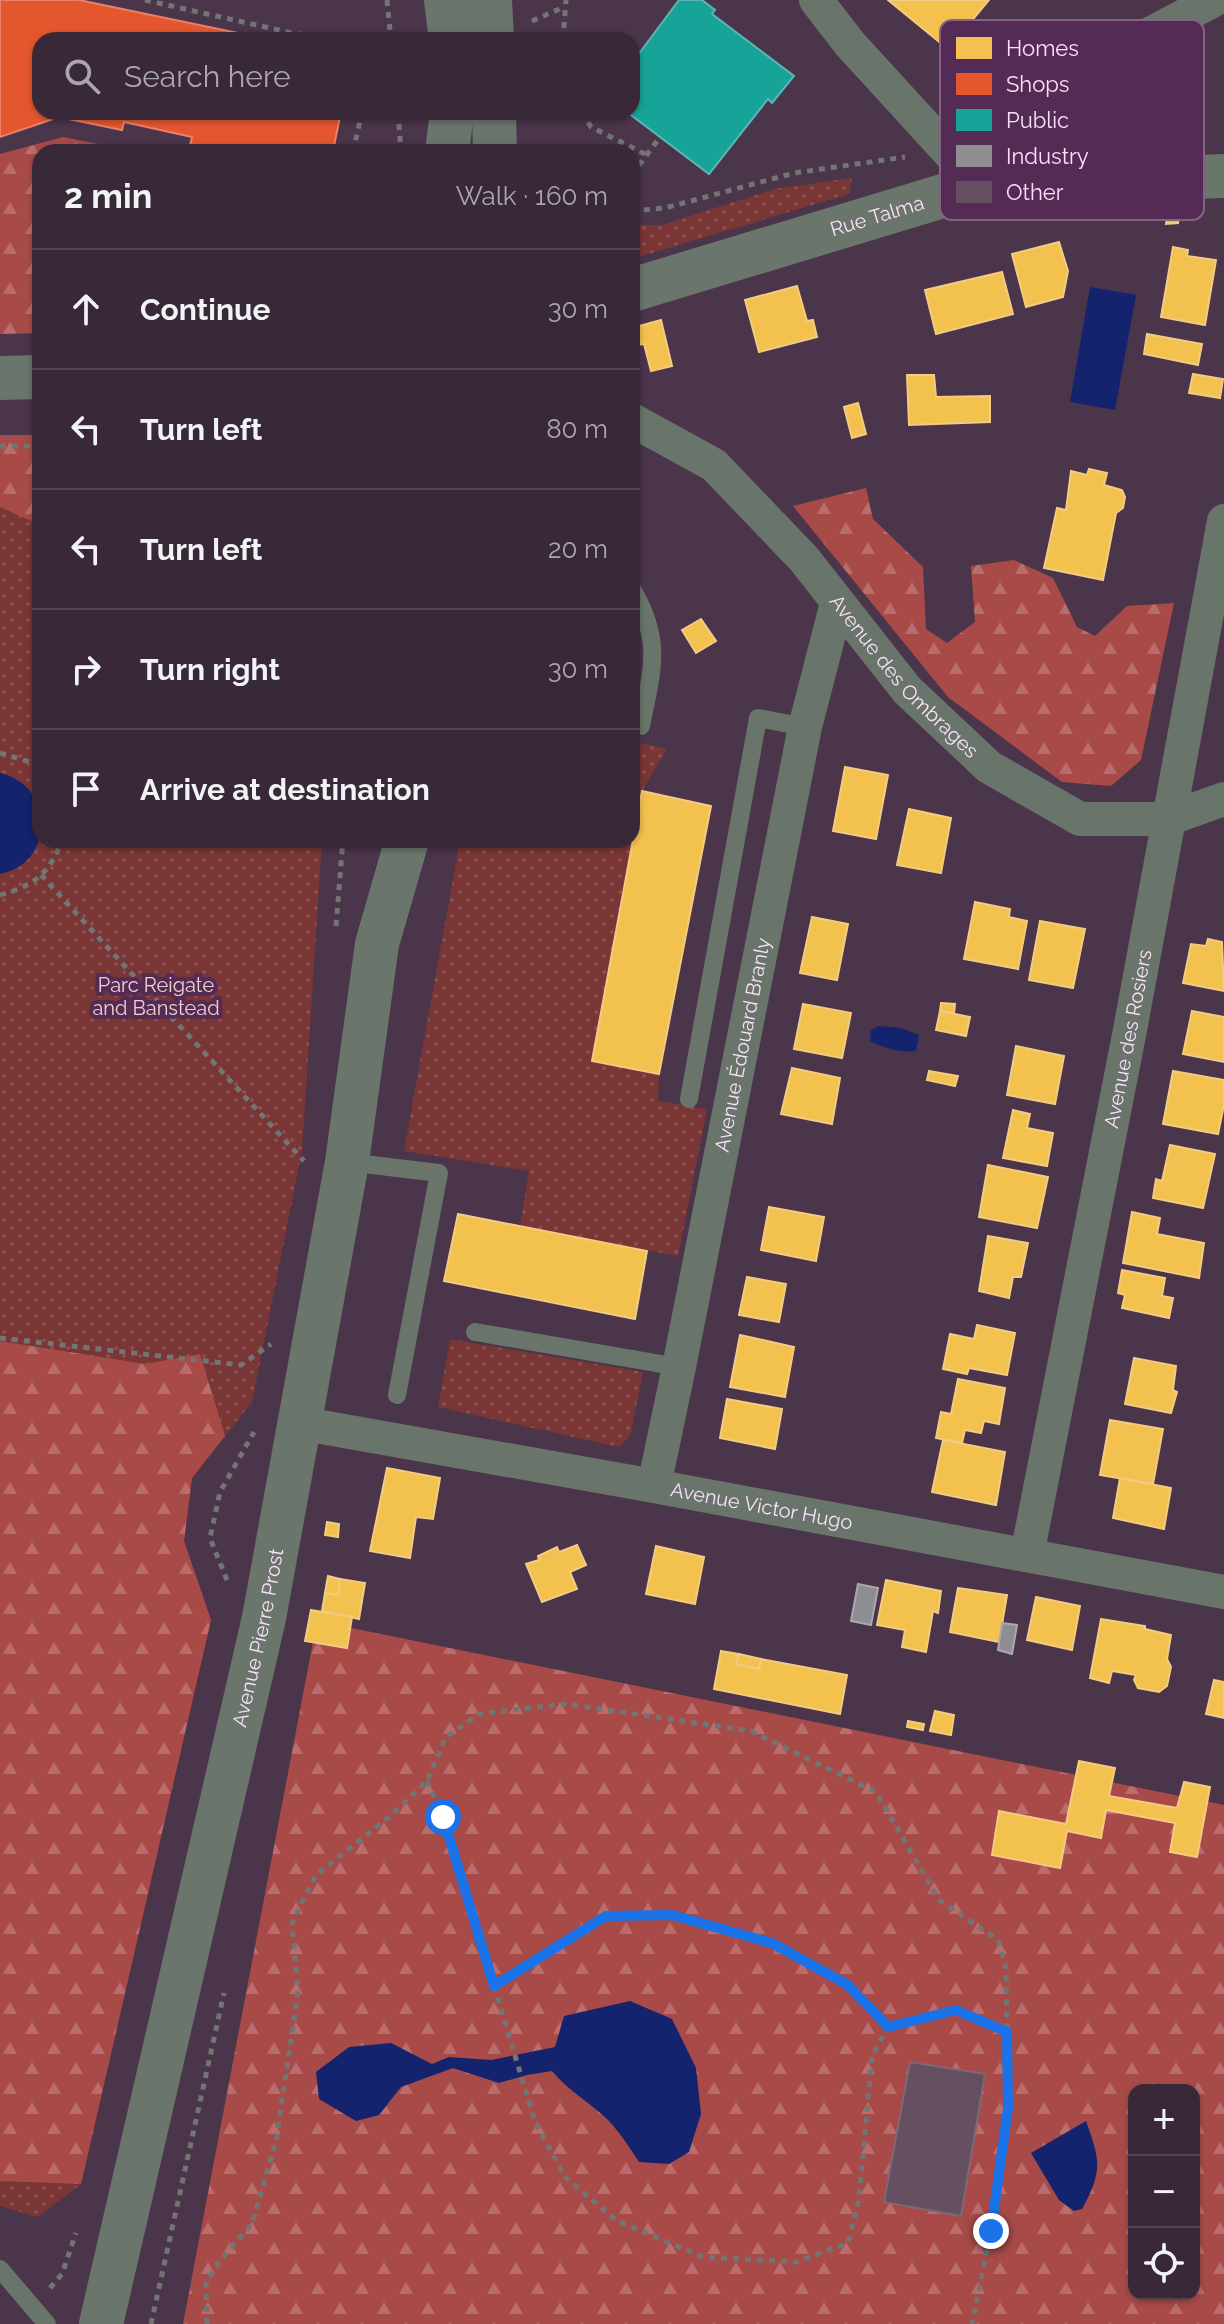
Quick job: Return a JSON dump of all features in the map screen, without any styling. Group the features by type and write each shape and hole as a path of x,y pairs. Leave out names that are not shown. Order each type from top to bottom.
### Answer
{"main road":[{"path":"446,0 450,32"},
{"path":"490,0 510,32"},
{"path":"448,144 451,120"},
{"path":"494,120 495,144"},
{"name":"Rue Talma","path":"1204,177 1224,176"},
{"name":"Rue Talma","path":"640,288 940,197"},
{"path":"0,378 32,377"},
{"name":"Avenue Pierre Prost","path":"375,848 377,944"},
{"name":"Avenue Pierre Prost","path":"101,2324 264,1618 299,1423 330,1166 377,944 405,848"}],"street":[{"path":"816,0 850,44 940,142"},
{"path":"1174,13 1214,0"},
{"name":"Avenue des Ombrages","path":"640,424 714,465 804,559 907,690 989,767 1080,819 1168,819 1224,799"},
{"name":"Avenue des Rosiers","path":"1027,1555 1127,1045 1224,521"},
{"name":"Avenue Édouard Branly","path":"654,1486 805,727 837,603"},
{"name":"Avenue Victor Hugo","path":"299,1423 1224,1592"}],"lane":[{"path":"640,602 647,614 653,641 652,670 641,726"},
{"path":"689,1099 758,718 805,727"},
{"path":"330,1166 439,1173 397,1395"},
{"path":"475,1332 679,1367"},
{"path":"0,2269 47,2324"}],"path":[{"path":"145,0 288,32"},
{"path":"387,0 390,32"},
{"path":"510,32 565,3"},
{"path":"563,32 565,3"},
{"path":"355,144 360,120"},
{"path":"399,120 400,144"},
{"path":"587,120 591,127 625,144"},
{"path":"640,164 660,137"},
{"path":"640,152 647,155"},
{"path":"640,210 665,208 794,173 876,159 915,156"},
{"path":"0,446 32,446"},
{"path":"0,753 8,753 32,764"},
{"path":"0,895 22,889 41,875 55,859 59,848"},
{"path":"41,875 330,1166"},
{"path":"0,1338 241,1365 280,1338"},
{"path":"207,2324 206,2283 220,2260 252,2224 276,2141 298,1992 292,1923 316,1875 389,1817 427,1781 446,1737 479,1714 566,1704 751,1731 876,1792 939,1900 998,1940 1006,1968 1008,2108 991,2231 972,2324"},
{"path":"427,1781 443,1817 535,2122 565,2177 617,2221 703,2257 796,2262 848,2243 859,2199 872,2056 888,2027 956,2010 1007,2032"},
{"path":"494,1986 606,1916 672,1915 772,1943 848,1985 888,2027"}],"green space":[{"path":"63,137 98,144 37,144"},
{"path":"32,145 32,333 0,334 0,154"},
{"path":"852,178 849,194 640,257 640,225 662,225 775,189"},
{"name":"Parc Reigate and Banstead","path":"0,435 32,435 32,848 321,848 302,1151 252,1402 192,1478 184,1541 211,1620 81,2184 38,2217 0,2206"},
{"path":"0,435 32,435 32,521 0,507"},
{"path":"866,488 873,519 923,567 926,629 947,643 975,622 971,566 1014,560 1053,578 1077,627 1095,636 1127,606 1174,603 1141,760 1111,786 1062,782 948,697 793,506"},
{"path":"640,743 667,749 642,791 640,802"},
{"path":"459,848 631,848 592,1060 659,1074 658,1101 707,1109 678,1256 520,1226 529,1171 404,1151"},
{"path":"450,1339 643,1372 630,1436 619,1447 438,1407"},
{"path":"0,1341 145,1364 200,1354 225,1436 192,1478 184,1541 211,1620 81,2184 0,2181"},
{"path":"317,1621 1224,1805 1224,2324 183,2324"}],"shaded area":[{"path":"1090,287 1136,295 1115,410 1070,402"},
{"path":"0,773 18,780 32,794 32,848 35,848 18,867 0,874"},
{"path":"879,1026 901,1028 919,1035 916,1051 892,1049 870,1041 871,1030"},
{"path":"630,2001 672,2019 696,2068 701,2114 689,2152 669,2164 639,2162 609,2121 552,2071 499,2083 453,2068 401,2087 379,2115 356,2121 319,2099 316,2072 349,2047 391,2043 432,2064 449,2057 491,2060 555,2047 564,2016"},
{"path":"1086,2121 1096,2156 1096,2175 1082,2209 1074,2211 1059,2200 1031,2153"}],"building: Homes":[{"path":"888,0 989,0 972,20 940,20 940,42"},
{"path":"1167,220 1178,220 1178,223 1166,224"},
{"path":"1059,242 1068,271 1063,297 1026,307 1012,254"},
{"path":"1173,247 1188,250 1187,256 1216,260 1205,325 1161,317"},
{"path":"1002,272 1013,314 936,334 925,290"},
{"path":"797,286 807,321 813,320 817,337 759,352 745,300"},
{"path":"661,320 672,366 651,371 644,344 640,344 640,326"},
{"path":"1147,334 1202,344 1198,365 1144,354"},
{"path":"1193,374 1223,379 1220,398 1189,393"},
{"path":"907,375 934,375 936,397 990,396 990,422 909,425"},
{"path":"858,403 866,434 852,438 844,407"},
{"path":"1089,469 1107,473 1104,485 1122,490 1125,497 1123,508 1116,513 1103,580 1044,568 1057,508 1066,510 1071,471 1087,475"},
{"path":"701,619 716,641 696,653 682,630"},
{"path":"845,767 888,775 876,839 833,831"},
{"path":"642,791 711,806 659,1074 592,1061 631,848 640,848"},
{"path":"909,809 951,818 941,873 897,865"},
{"path":"975,902 1010,909 1009,917 1027,921 1018,969 964,959"},
{"path":"812,917 848,924 837,980 800,973"},
{"path":"1040,921 1085,929 1073,988 1029,980"},
{"path":"1208,939 1222,942 1224,991 1183,983 1191,944 1206,946"},
{"path":"941,1003 955,1004 954,1014 940,1011"},
{"path":"803,1004 851,1013 842,1058 794,1049"},
{"path":"940,1011 970,1017 966,1036 936,1030"},
{"path":"1192,1011 1224,1017 1224,1062 1183,1054"},
{"path":"1016,1046 1064,1056 1055,1104 1007,1095"},
{"path":"792,1068 840,1078 832,1124 781,1114"},
{"path":"929,1071 958,1076 955,1086 927,1080"},
{"path":"1173,1071 1224,1080 1224,1105 1218,1134 1163,1124"},
{"path":"1013,1110 1030,1114 1027,1128 1053,1133 1047,1166 1003,1158"},
{"path":"1170,1145 1215,1154 1203,1208 1153,1198 1156,1179 1162,1181"},
{"path":"988,1165 1048,1177 1037,1228 979,1217"},
{"path":"769,1207 824,1217 816,1261 761,1250"},
{"path":"1132,1212 1160,1218 1157,1234 1204,1243 1199,1278 1123,1263"},
{"path":"458,1214 647,1251 635,1319 444,1281"},
{"path":"988,1236 1028,1243 1021,1277 1013,1277 1009,1298 979,1291"},
{"path":"1122,1270 1165,1278 1162,1296 1173,1298 1169,1318 1122,1308 1125,1295 1118,1293"},
{"path":"747,1277 786,1284 779,1322 739,1315"},
{"path":"977,1325 1015,1333 1007,1375 969,1368 967,1374 943,1369 950,1334 974,1339"},
{"path":"740,1335 794,1347 785,1397 730,1387"},
{"path":"1134,1358 1176,1366 1173,1390 1177,1392 1171,1413 1125,1404"},
{"path":"958,1379 1005,1388 999,1424 984,1421 981,1433 965,1430 962,1443 936,1438 941,1412 951,1414"},
{"path":"727,1399 782,1409 775,1449 720,1438"},
{"path":"1110,1420 1163,1429 1153,1484 1100,1475"},
{"path":"943,1440 1005,1452 996,1505 932,1492"},
{"path":"387,1468 440,1478 433,1519 416,1517 410,1558 370,1551"},
{"path":"1120,1478 1171,1488 1164,1529 1113,1518"},
{"path":"327,1522 339,1524 338,1537 325,1535"},
{"path":"577,1545 586,1565 570,1572 577,1589 542,1602 526,1564 539,1560 538,1556 557,1547 559,1552"},
{"path":"656,1546 704,1557 695,1604 646,1594"},
{"path":"328,1576 340,1579 338,1595 325,1593"},
{"path":"340,1579 365,1583 359,1619 322,1611 325,1593 338,1595"},
{"path":"886,1580 941,1591 938,1613 933,1611 926,1652 902,1647 905,1630 877,1625"},
{"path":"958,1588 1007,1595 999,1642 950,1632"},
{"path":"1036,1597 1080,1606 1072,1650 1027,1640"},
{"path":"311,1610 352,1617 347,1648 305,1641"},
{"path":"1101,1619 1145,1626 1145,1629 1171,1635 1167,1659 1171,1667 1167,1686 1159,1692 1138,1688 1134,1680 1136,1675 1112,1671 1109,1683 1090,1678"},
{"path":"721,1651 739,1654 736,1664 759,1669 761,1659 847,1675 840,1714 714,1689"},
{"path":"739,1654 761,1659 759,1669 736,1664"},
{"path":"1214,1680 1224,1682 1224,1718 1206,1714"},
{"path":"935,1711 954,1715 951,1735 930,1731"},
{"path":"908,1721 924,1724 923,1730 907,1727"},
{"path":"1079,1761 1115,1768 1109,1796 1177,1808 1184,1782 1210,1787 1197,1857 1170,1852 1175,1823 1106,1810 1101,1838 1067,1831 1060,1868 992,1855 999,1811 1066,1824"}],"building: Shops":[{"path":"0,0 79,0 233,32 32,32 32,120 50,120 0,137"},
{"path":"74,120 339,120 334,144 190,144 192,137 124,122 122,130"}],"building: Public":[{"path":"679,0 702,0 715,10 712,14 794,76 772,103 768,99 709,174 638,120 640,120 640,52"}],"building: Industry":[{"path":"858,1584 878,1588 871,1625 851,1621"},
{"path":"1002,1623 1017,1625 1012,1654 998,1650"}],"building: Other":[{"path":"910,2062 985,2074 961,2216 884,2202"}],"route":[{"path":"443,1817 494,1986 606,1916 672,1915 772,1943 848,1985 888,2027 956,2010 1007,2032 1008,2108 991,2231"}]}
